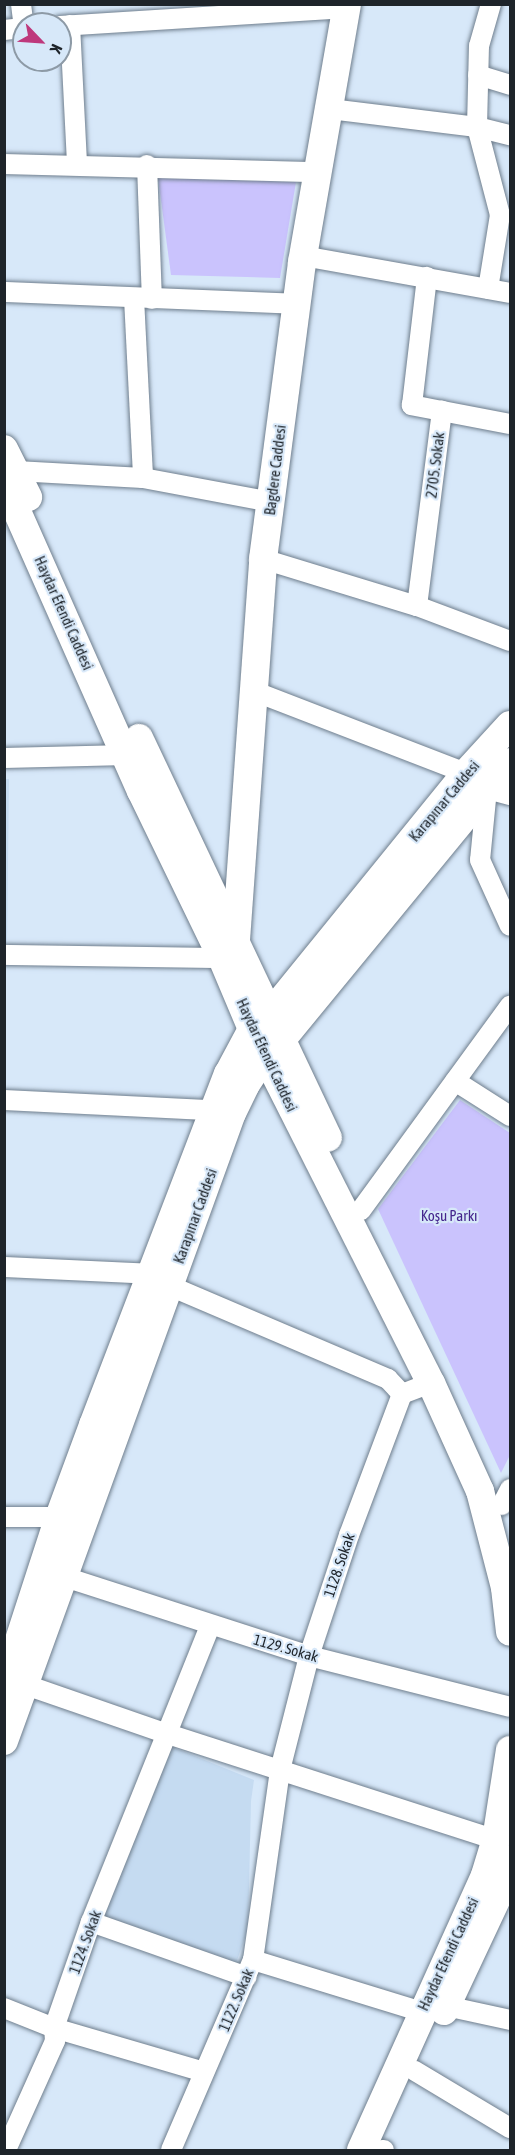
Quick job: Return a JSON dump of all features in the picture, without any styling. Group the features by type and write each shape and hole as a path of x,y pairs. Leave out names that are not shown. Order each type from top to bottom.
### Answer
{"main road":[{"name":"Bagdere Caddesi","path":"229,949 256,692 263,559 303,256 346,6"},
{"name":"Haydar Efendi Caddesi","path":"7,476 141,791 229,949"},
{"name":"Haydar Efendi Caddesi","path":"7,476 480,1491 505,1588 510,1632"},
{"name":"Karapınar Caddesi","path":"488,786 510,725"},
{"name":"Karapınar Caddesi","path":"10,1684 65,1577 212,1110 268,1034 510,762"},
{"name":"Haydar Efendi Caddesi","path":"268,1034 361,1210 506,1497 510,1532"},
{"name":"Karapınar Caddesi","path":"4,1741 10,1684 59,1517 268,1034"},
{"name":"Haydar Efendi Caddesi","path":"377,2150 416,2071 434,2009 506,1864 510,1750"},
{"name":"Haydar Efendi Caddesi","path":"377,2150 485,1875 506,1864"}],"street":[{"path":"488,289 500,215 477,127 479,46 491,4"},
{"path":"72,25 151,12 346,6"},
{"path":"69,72 77,164"},
{"path":"478,75 510,85"},
{"path":"330,109 477,127 510,135"},
{"path":"4,164 147,165 318,172"},
{"path":"143,478 143,298 147,165"},
{"path":"303,256 510,293"},
{"name":"2705. Sokak","path":"417,606 442,411 412,405 427,278"},
{"path":"4,292 297,304"},
{"path":"442,411 510,424"},
{"path":"7,476 143,478 271,502"},
{"path":"263,559 417,606 510,641"},
{"path":"256,692 488,786 480,860 510,926"},
{"path":"4,758 127,755"},
{"path":"4,955 229,949"},
{"path":"361,1210 510,1006"},
{"path":"455,1081 510,1116"},
{"path":"4,1100 212,1110"},
{"path":"4,1267 160,1280 388,1378 402,1394 431,1383"},
{"name":"1128. Sokak","path":"280,1770 309,1656 348,1535 402,1394"},
{"path":"4,1517 59,1517"},
{"name":"1129. Sokak","path":"65,1577 210,1626 309,1656 510,1707"},
{"name":"1124. Sokak","path":"6,2151 55,2042 54,2028 91,1922 165,1733 210,1626"},
{"path":"10,1684 280,1770 506,1864"},
{"name":"1122. Sokak","path":"171,2151 250,1969 280,1770"},
{"path":"91,1922 250,1969 434,2009 510,2020"},
{"path":"4,2008 54,2028 204,2072"},
{"path":"416,2071 510,2128"}],"shaded area":[{"path":"5,779 9,779 7,945 4,944"},
{"path":"165,1744 254,1780 251,1801 248,1929 234,1969 103,1922"}],"green space":[{"path":"158,178 296,182 280,278 171,275"},
{"name":"Koşu Parkı","path":"460,1100 510,1133 510,1455 501,1473 378,1209"}]}
